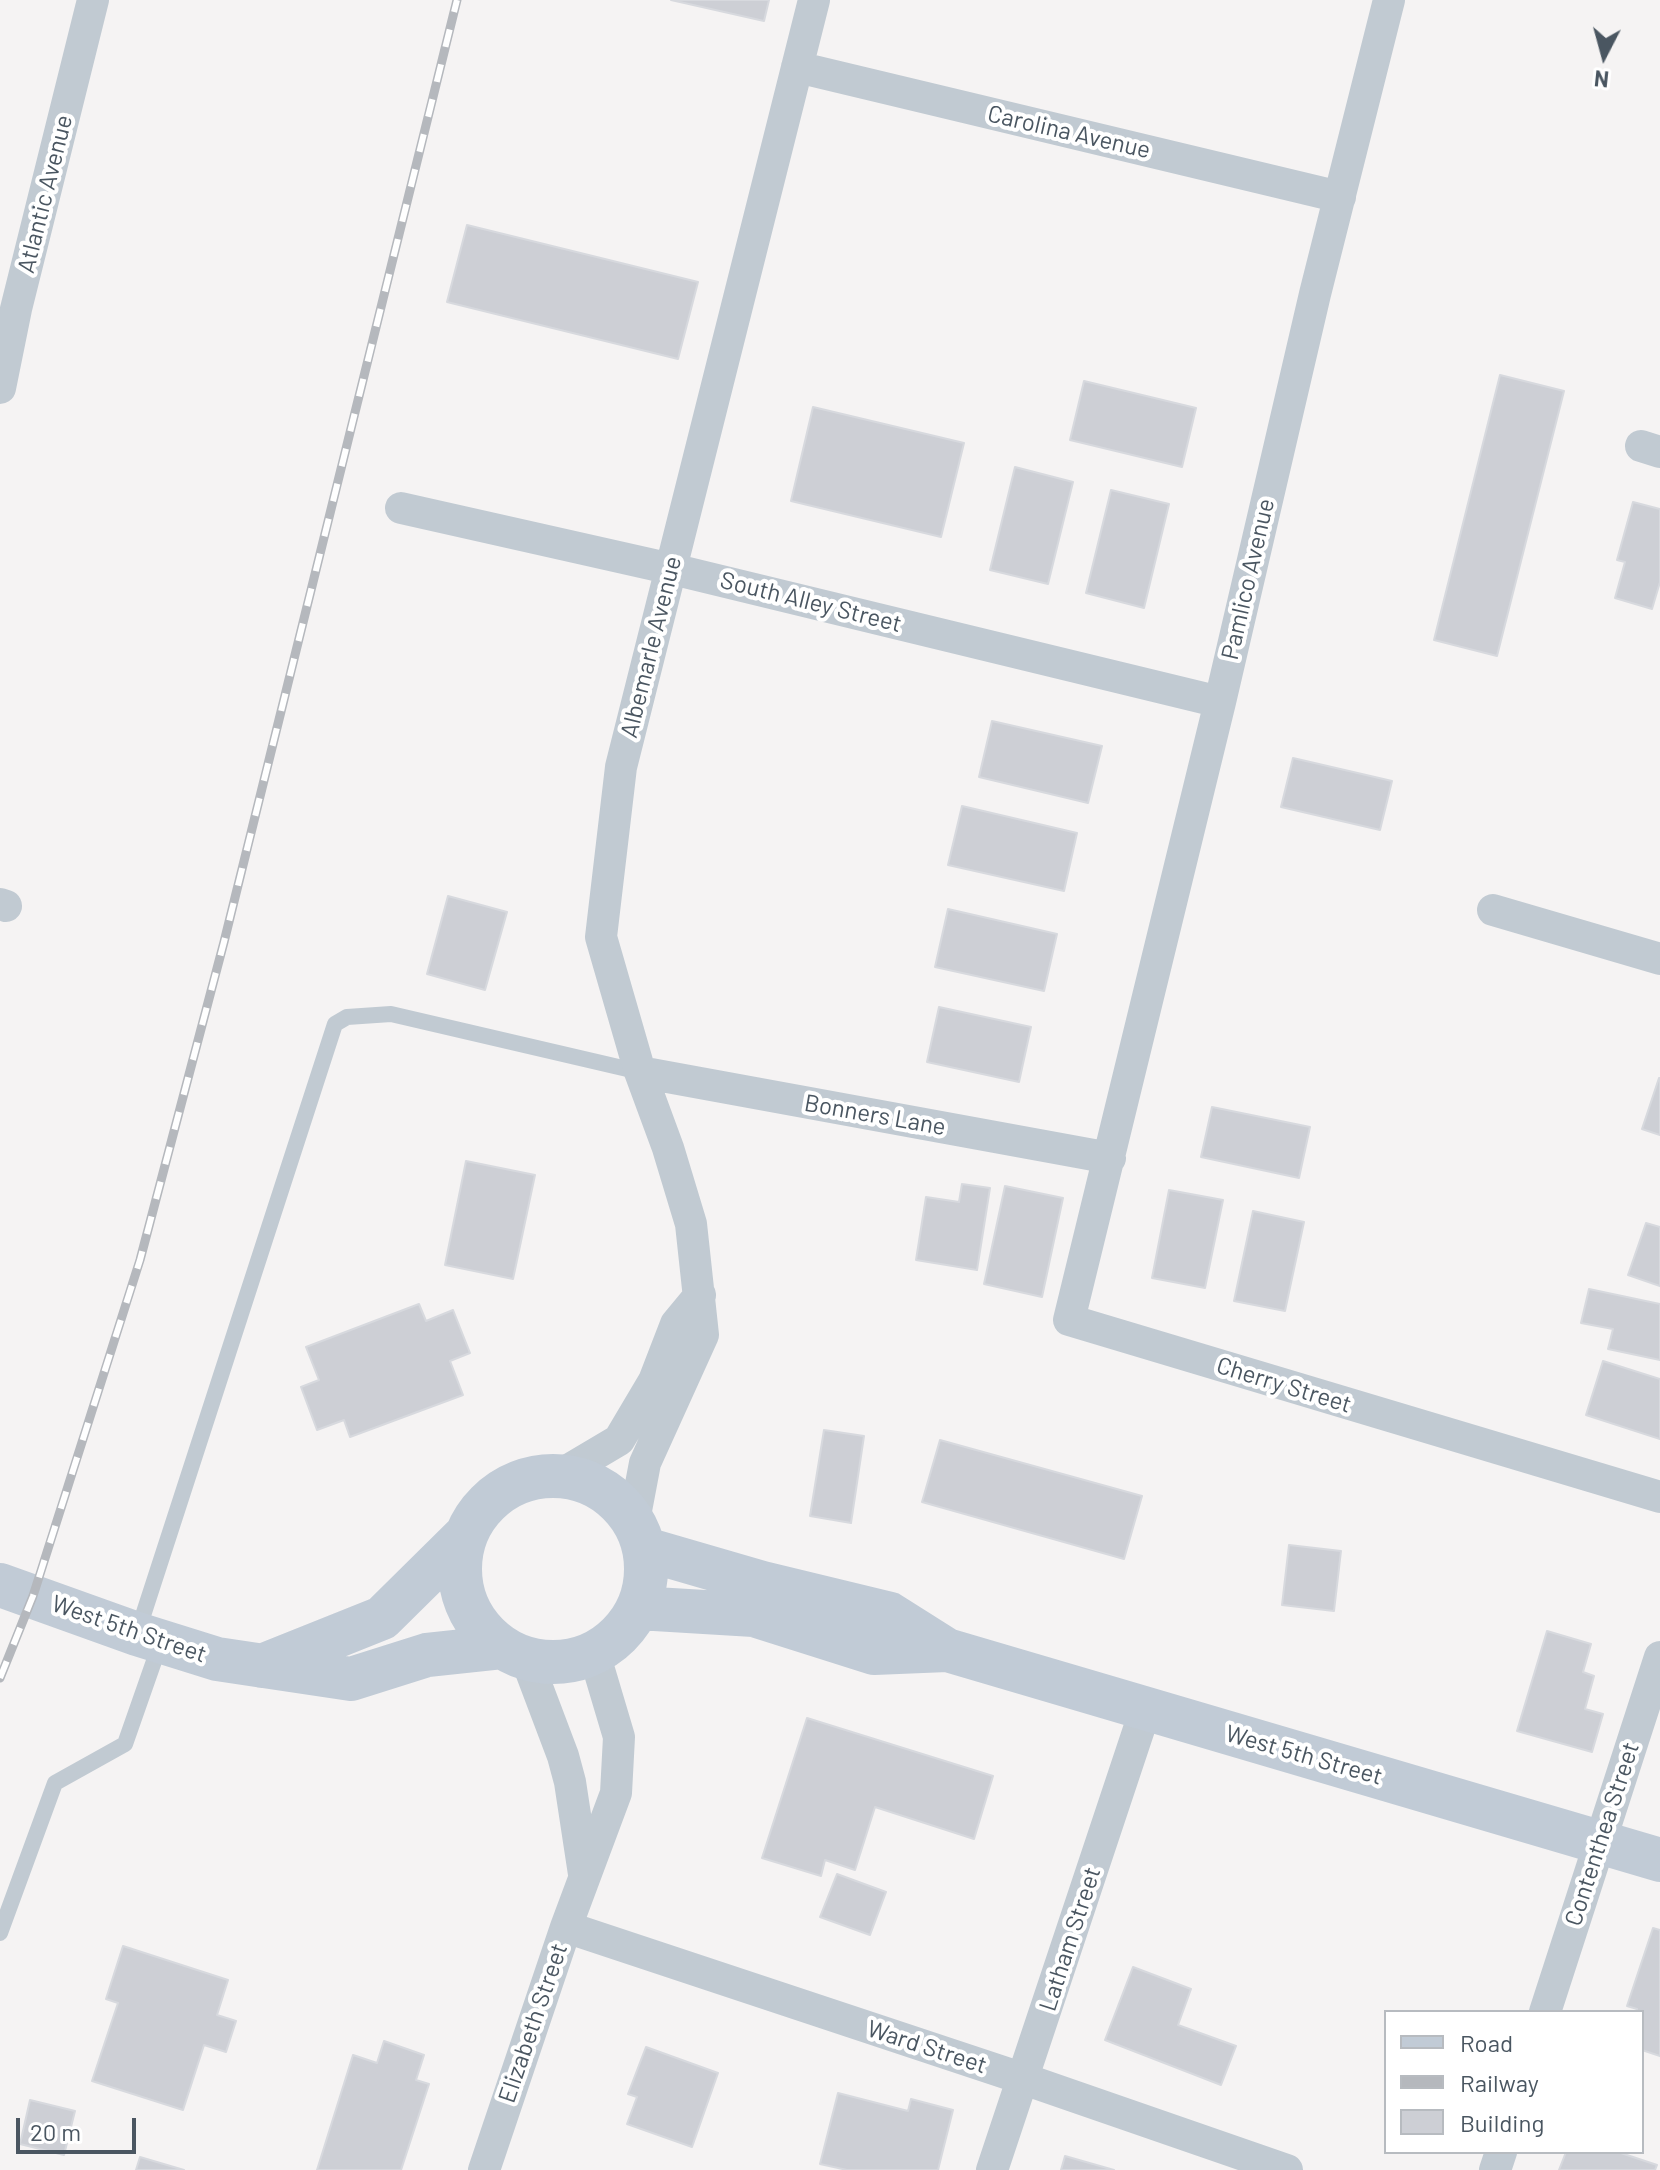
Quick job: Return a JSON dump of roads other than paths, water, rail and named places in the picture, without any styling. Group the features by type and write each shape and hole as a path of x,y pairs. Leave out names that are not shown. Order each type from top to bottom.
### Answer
{"main road":[{"path":"260,1667 382,1618 465,1536 480,1510 502,1490 530,1478 560,1475 589,1482 615,1498 640,1535 646,1579 638,1608 620,1634 594,1653 563,1662 514,1653 479,1625 464,1598 459,1566 465,1536"},
{"name":"West 5th Street","path":"640,1535 762,1583 890,1614 947,1650 1660,1860"},
{"name":"West 5th Street","path":"0,1585 149,1638 217,1659 260,1667 351,1679 427,1655 514,1653"},
{"name":"West 5th Street","path":"638,1608 754,1615 874,1653 947,1650"}],"street":[{"name":"Atlantic Avenue","path":"0,388 8,307 93,0"},
{"name":"Albemarle Avenue","path":"640,1535 645,1463 703,1335 691,1224 640,1072 601,937 621,767 814,0"},
{"name":"Pamlico Avenue","path":"1110,1158 1389,0"},
{"name":"Carolina Avenue","path":"797,67 1340,197"},
{"name":"South Alley Street","path":"401,508 672,569 1220,702"},
{"path":"1493,910 1660,959"},
{"name":"Bonners Lane","path":"640,1072 1110,1158"},
{"name":"Cherry Street","path":"1110,1158 1069,1320 1660,1497"},
{"path":"560,1475 619,1440 654,1381 676,1324 700,1295"},
{"name":"Elizabeth Street","path":"514,1653 563,1756 570,1782 584,1877"},
{"name":"Elizabeth Street","path":"484,2170 566,1927 616,1793 619,1737 594,1653"},
{"name":"Contenthea Street","path":"1546,2010 1660,1657"},
{"name":"Latham Street","path":"992,2170 1146,1708"},
{"name":"Ward Street","path":"566,1927 1287,2170"}],"lane":[{"path":"0,1933 55,1783 125,1744 149,1638 335,1024 347,1017 391,1014 640,1072"}],"railway":[{"path":"0,1678 33,1596 140,1260 224,942 457,0"}]}
